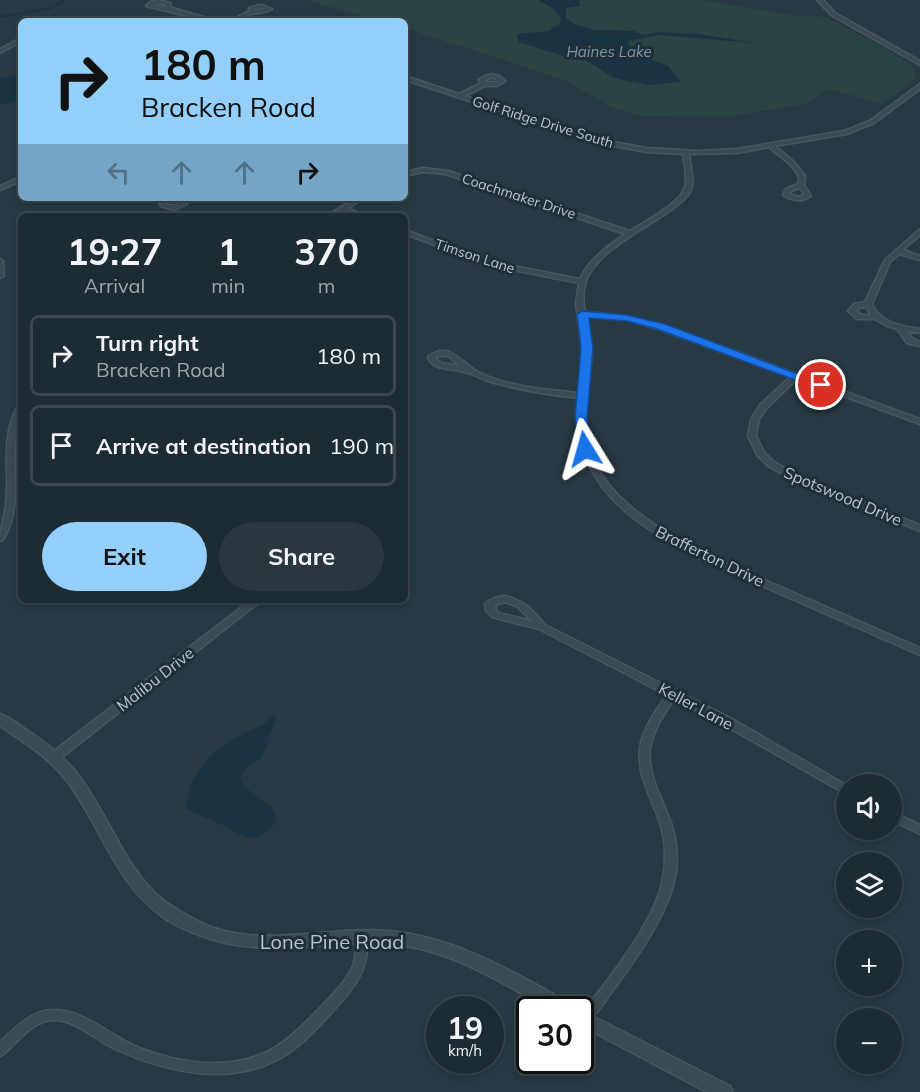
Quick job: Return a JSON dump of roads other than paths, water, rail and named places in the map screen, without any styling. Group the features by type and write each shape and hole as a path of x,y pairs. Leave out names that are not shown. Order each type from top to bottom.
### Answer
{"street":[{"path":"820,0 833,14 920,63"},
{"path":"170,9 203,18"},
{"path":"239,18 252,12"},
{"path":"2,50 18,42"},
{"path":"2,50 18,47"},
{"name":"Golf Ridge Drive South","path":"408,79 608,144 646,150 686,152 724,152 771,146 830,136 866,126 920,86"},
{"path":"459,96 484,84"},
{"path":"771,146 797,168 802,178 801,185"},
{"path":"582,281 598,259 688,192 686,152"},
{"name":"Coachmaker Drive","path":"408,173 423,170 446,172 632,234"},
{"path":"0,188 18,180"},
{"path":"161,201 163,205 174,208 184,204 182,201"},
{"path":"334,213 356,201"},
{"path":"343,208 356,213"},
{"path":"920,231 884,266 868,304 877,317 900,328 920,331"},
{"name":"Timson Lane","path":"408,233 490,264 582,281"},
{"path":"898,251 920,258"},
{"path":"0,261 0,276"},
{"name":"Brafferton Drive","path":"582,281 580,299 587,348 581,432 592,466 610,490 640,518 665,536 700,554 920,652"},
{"path":"868,304 856,306 852,311 860,317 877,317"},
{"path":"582,314 612,316 644,322 920,422"},
{"path":"900,328 910,341 920,344"},
{"path":"468,370 527,388 582,396"},
{"name":"Spotswood Drive","path":"796,376 763,407 755,419 752,436 760,453 771,464 794,477 920,528"},
{"path":"0,538 8,520 11,500 13,424 18,414"},
{"name":"Keller Lane","path":"543,627 513,600 500,598 490,604 491,611 495,615 543,627 673,693 836,784"},
{"name":"Malibu Drive","path":"53,758 253,603"},
{"path":"594,1002 651,921 666,888 670,866 670,842 647,778 644,750 652,723 673,693"},
{"name":"Lone Pine Road","path":"0,719 53,758 78,787 137,885 172,916 211,933 254,942 300,943 362,938 410,940 445,949 487,967 541,996"},
{"path":"902,821 920,830"},
{"path":"0,1050 26,1027 50,1015 63,1016 123,1047 174,1063 224,1068 258,1061 292,1043 336,997 359,967 362,938"},
{"path":"594,1024 724,1092"}],"water":[{"name":"Haines Lake","path":"538,0 579,0 580,6 566,8 566,18 574,24 596,30 634,31 643,35 658,32 699,34 754,43 659,35 629,41 628,44 641,56 668,66 681,82 648,85 614,78 587,61 519,42 517,34 550,31 560,24 561,20 555,10"},
{"path":"18,74 18,101 0,105 0,79"},
{"path":"276,714 264,753 256,762 246,767 240,778 244,787 272,807 277,821 261,836 254,838 242,835 187,809 191,785 211,756 230,741 262,725"}],"waterway":[{"path":"0,17 51,8 65,0"}]}
